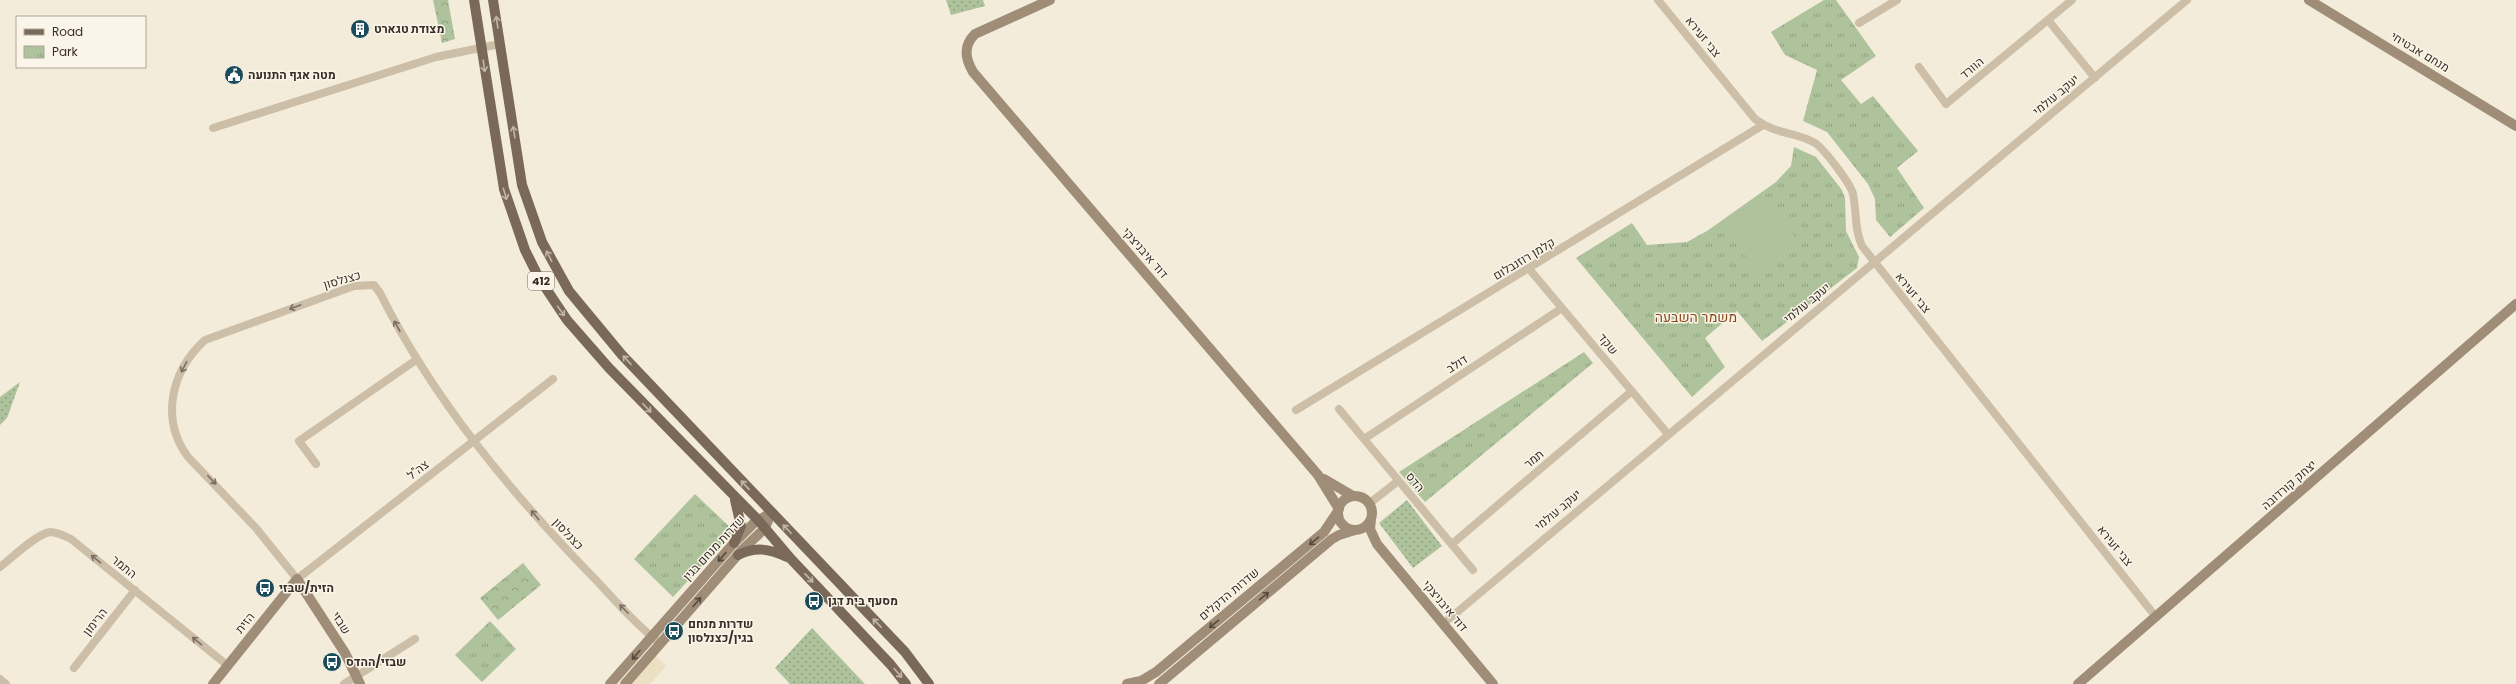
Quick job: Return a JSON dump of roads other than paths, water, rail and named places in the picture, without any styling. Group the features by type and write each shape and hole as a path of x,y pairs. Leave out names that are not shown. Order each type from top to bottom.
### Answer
{"main road":[{"name":"412","path":"474,0 504,190 522,244 539,278 554,301 587,344 761,525 891,665 906,684"},
{"name":"412","path":"493,0 522,185 542,242 569,291 601,331 771,513 905,652 929,684"},
{"path":"734,542 741,526 735,498"},
{"path":"738,555 753,549 763,549 791,559"}],"street":[{"name":"דוד איבניצקי","path":"1050,0 987,27 975,34 969,42 966,55 973,72 1318,475 1339,510"},
{"name":"צבי זעירא","path":"1658,0 1746,110 1763,126 1815,142 1822,149 1851,188 1856,210 1857,235 1875,263 2156,617"},
{"path":"1859,23 1897,0"},
{"name":"הוורד","path":"1919,67 1946,104 2072,0"},
{"name":"יעקב עולמי","path":"1443,624 1667,433 1875,263 2187,0"},
{"name":"מנחם אבטיחי","path":"2309,0 2516,126"},
{"path":"2048,20 2095,78"},
{"path":"213,128 436,57 500,44"},
{"name":"קלמן רוזנבלום","path":"1296,410 1530,270 1763,126"},
{"name":"שקד","path":"1530,270 1667,433"},
{"name":"כצנלסון","path":"297,579 256,528 188,457 178,444 171,414 172,397 185,364 195,350 205,340 365,284 374,286 380,292 416,360 475,441 546,528 660,644"},
{"name":"יצחק קורדובה","path":"2078,684 2516,304"},
{"name":"דולב","path":"1364,439 1562,308"},
{"path":"316,464 299,442 416,360"},
{"name":"צה\"ל","path":"297,579 553,379"},
{"name":"תמר","path":"1452,544 1632,391"},
{"name":"הדס","path":"1339,410 1473,570"},
{"name":"דוד איבניצקי","path":"1318,475 1353,496"},
{"path":"1370,503 1398,481"},
{"path":"1353,496 1362,497 1370,503 1372,514 1371,519 1365,528 1356,530 1343,524 1339,510 1342,502 1353,496"},
{"name":"שדרות הדקלים","path":"1127,684 1147,678 1162,667 1324,532 1339,510"},
{"name":"שדרות מנחם בגין","path":"625,684 738,555 771,513"},
{"name":"דוד איבניצקי","path":"1371,519 1370,529 1377,544 1493,684"},
{"name":"שדרות מנחם בגין","path":"610,684 734,542 761,525"},
{"name":"דוד איבניצקי","path":"1356,530 1377,544"},
{"name":"שדרות הדקלים","path":"1159,684 1332,539 1339,535 1356,530"},
{"name":"התמר","path":"0,567 42,535 50,532 60,534 71,539 227,665"},
{"name":"הזית","path":"213,684 297,579"},
{"name":"שבזי","path":"297,579 345,653 358,680"},
{"name":"הרימון","path":"74,668 135,590"},
{"path":"344,684 358,680 415,639"},
{"path":"0,679 6,684"}],"place":[{"name":"מצודת טגארט","path":"360,29"},
{"name":"מטה אגף התנועה","path":"234,75"},
{"name":"הזית/שבזי","path":"265,588"},
{"name":"מסעף בית דגן","path":"814,601"},
{"name":"שדרות מנחם בגין/כצנלסון","path":"674,631"},
{"name":"שבזי/ההדס","path":"332,662"}],"district":[{"name":"משמר השבעה","path":"1696,317"}]}
